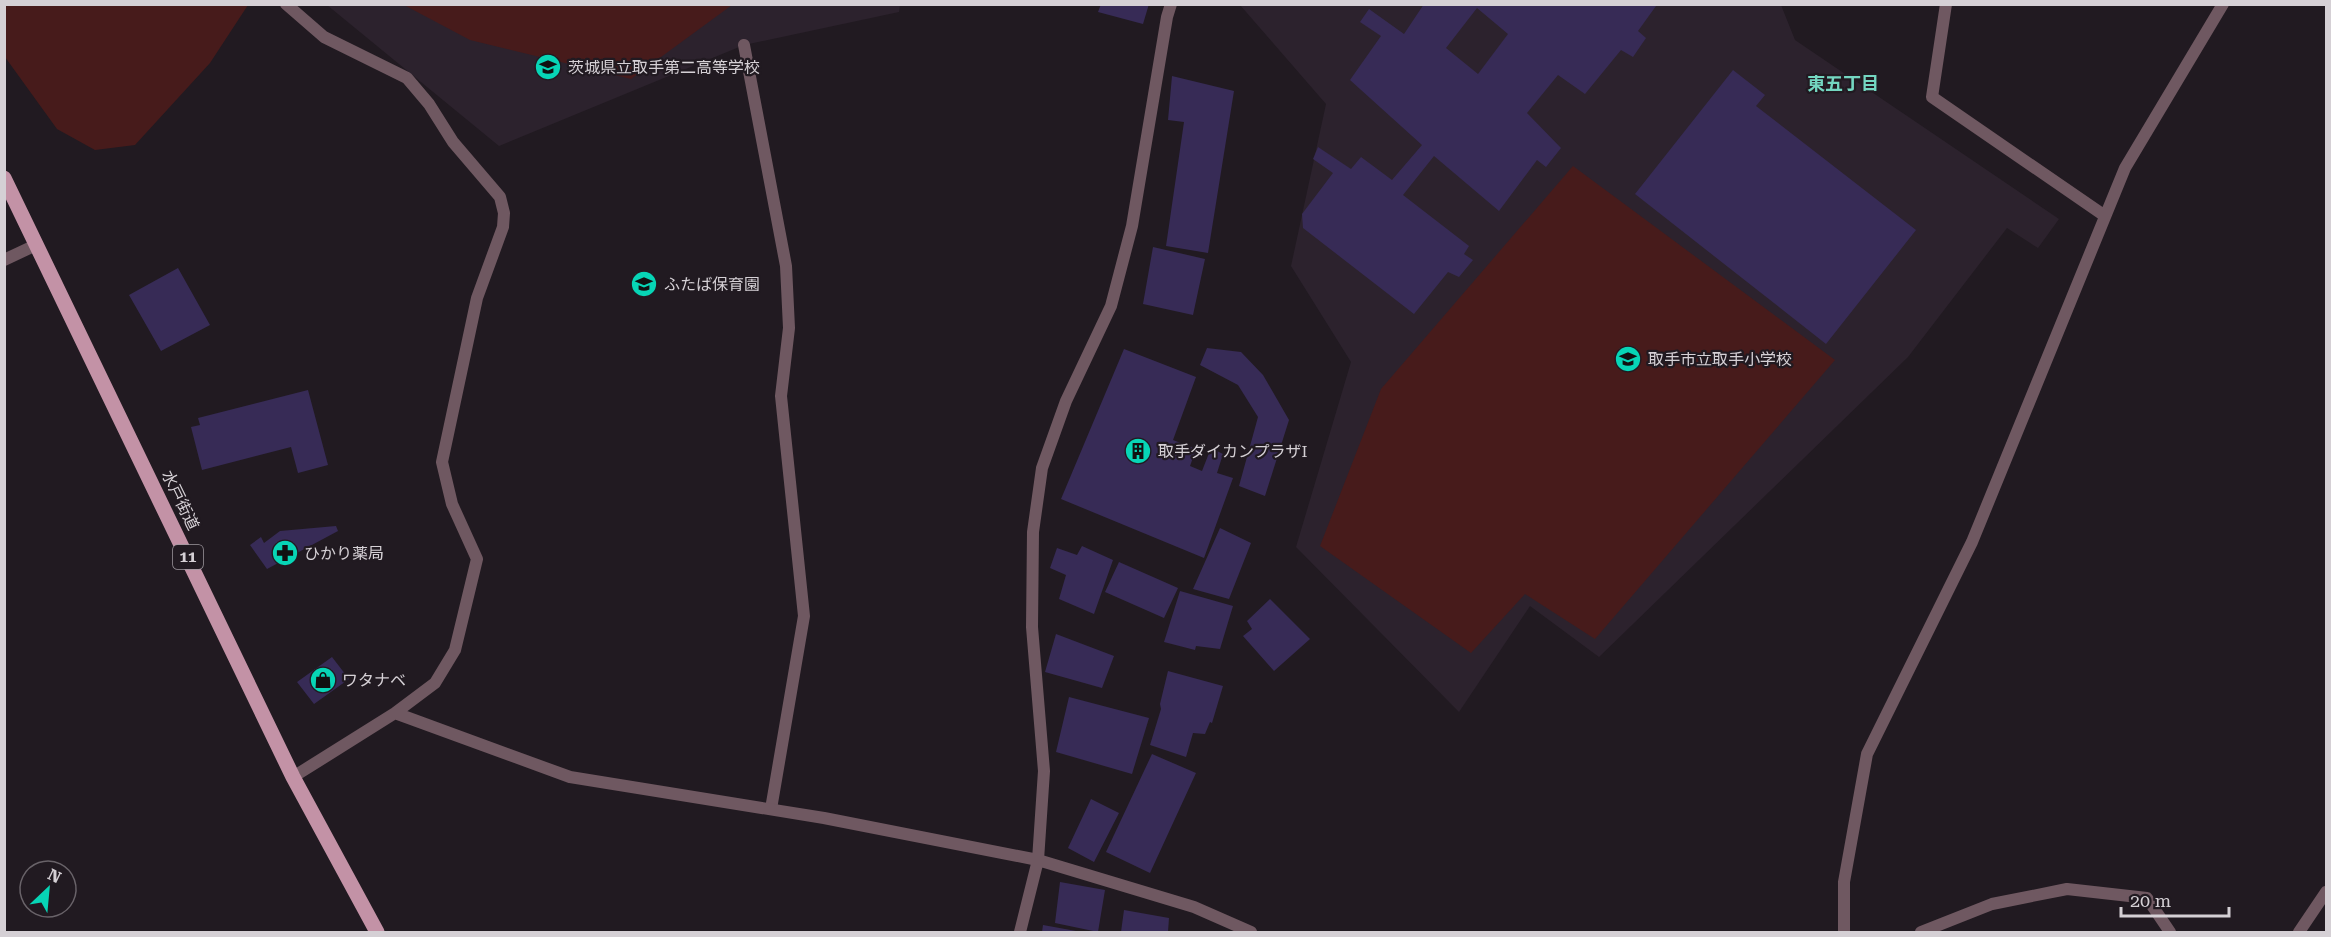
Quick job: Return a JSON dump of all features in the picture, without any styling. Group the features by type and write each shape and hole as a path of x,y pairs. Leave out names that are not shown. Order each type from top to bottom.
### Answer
{"main road":[{"name":"水戸街道","path":"4,178 292,777 377,933"}],"street":[{"path":"286,4 324,37 407,78 429,104 453,142 500,197 504,213 503,227 477,298 442,462 452,504 477,559 455,650 435,683 395,713 292,777"},
{"path":"1020,933 1038,860 1044,771 1032,627 1033,532 1042,468 1066,401 1111,306 1132,226 1171,4"},
{"path":"1946,4 1932,97 2105,216"},
{"path":"1844,933 1844,882 1867,754 1972,542 2125,168 2223,4"},
{"path":"744,45 786,266 789,328 781,396 804,616 771,809"},
{"path":"4,260 36,245"},
{"path":"395,713 570,777 771,809 1038,860 1194,907 1251,933"},
{"path":"1921,933 1992,904 2067,889 2147,898 2170,933"},
{"path":"2299,933 2326,892"}],"shaded area":[{"path":"248,4 210,63 135,145 95,150 57,129 5,57 4,5"},
{"name":"茨城県立取手第二高等学校","path":"327,5 900,5 899,12 744,45 499,146"},
{"path":"404,5 732,5 631,79 470,40"},
{"name":"取手市立取手小学校","path":"1240,5 1781,5 1795,40 2059,219 2038,248 2007,228 1908,357 1599,657 1530,606 1459,712 1296,547 1351,362 1291,266 1326,104"},
{"path":"1573,166 1835,360 1595,639 1525,594 1471,653 1320,546 1381,389"}],"building":[{"path":"1101,4 1149,4 1143,24 1098,12"},
{"path":"1424,4 1656,6 1638,31 1646,38 1633,57 1621,50 1585,94 1558,75 1527,113 1561,148 1546,167 1537,160 1499,211 1434,156 1403,195 1469,246 1464,254 1473,260 1459,277 1448,272 1414,314 1303,228 1302,214 1333,173 1313,159 1318,147 1351,169 1361,157 1392,180 1422,145 1350,80 1381,36 1360,22 1369,9 1404,34","holes":["1477,8 1508,34 1478,74 1446,48"]},
{"path":"1733,70 1765,95 1756,106 1916,230 1826,344 1635,194"},
{"path":"1172,76 1234,91 1208,253 1166,246 1184,122 1168,120"},
{"path":"1153,247 1205,259 1193,315 1143,304"},
{"path":"178,268 210,325 161,351 129,295"},
{"path":"1207,348 1241,352 1263,375 1289,420 1265,496 1239,486 1258,417 1238,385 1200,365"},
{"name":"取手ダイカンプラザI","path":"1124,349 1196,377 1173,440 1196,449 1190,466 1202,471 1211,448 1223,454 1217,473 1233,478 1204,558 1061,499"},
{"path":"308,390 328,465 298,473 291,447 202,470 191,427 200,425 198,418"},
{"path":"336,526 338,531 267,569 250,545 261,537 264,543 280,531"},
{"path":"1220,528 1251,543 1229,599 1193,589"},
{"path":"1082,546 1113,560 1094,614 1059,599 1066,575 1050,568 1057,548 1077,555"},
{"path":"1119,562 1178,588 1164,618 1105,592"},
{"path":"1180,591 1233,606 1220,649 1196,646 1195,650 1164,642"},
{"path":"1270,599 1310,639 1274,671 1243,636 1252,629 1247,621"},
{"path":"1056,634 1114,656 1102,688 1045,672"},
{"path":"332,657 349,679 314,704 297,682"},
{"path":"1168,671 1223,686 1212,723 1210,722 1205,734 1193,733 1186,757 1150,745 1161,709 1160,704"},
{"path":"1069,697 1149,718 1132,774 1056,752"},
{"path":"1152,754 1196,773 1150,873 1106,852"},
{"path":"1091,799 1119,813 1094,862 1068,848"},
{"path":"1060,882 1105,890 1098,932 1055,923"},
{"path":"1124,910 1169,918 1168,932 1121,932"},
{"path":"1043,925 1076,931 1076,932 1042,932"}],"place":[{"name":"茨城県立取手第二高等学校","path":"548,67"},
{"name":"ふたば保育園","path":"644,284"},
{"name":"取手市立取手小学校","path":"1628,359"},
{"name":"取手ダイカンプラザI","path":"1138,451"},
{"name":"ひかり薬局","path":"285,553"},
{"name":"ワタナベ","path":"323,680"}],"district":[{"name":"東五丁目","path":"1843,84"}]}
